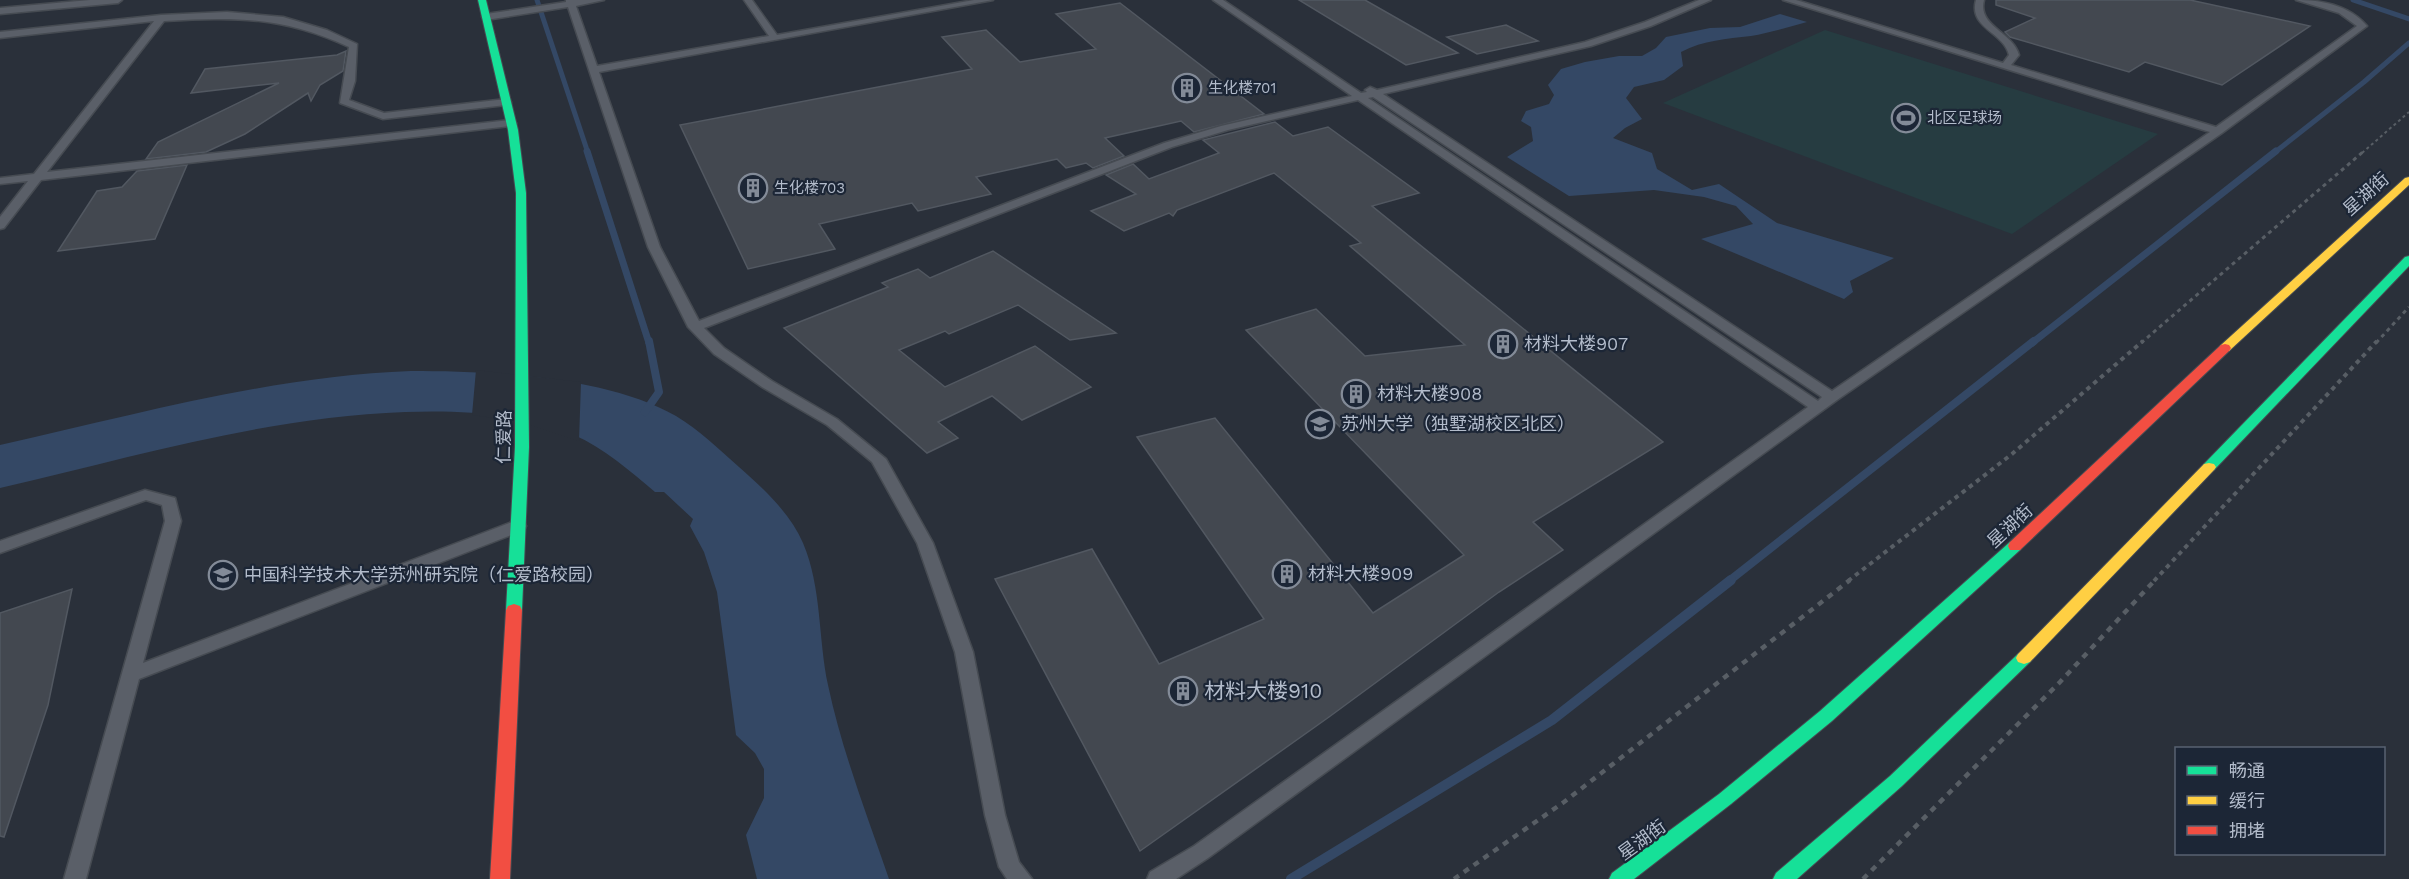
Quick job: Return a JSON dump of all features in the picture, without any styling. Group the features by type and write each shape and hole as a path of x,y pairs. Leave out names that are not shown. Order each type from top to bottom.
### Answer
{"main road":[{"name":"仁爱路","path":"482,0 511,123 520,193 522,447 500,879"},
{"name":"星湖街","path":"1619,879 1677,837 1927,629 2409,180"},
{"path":"1783,879 1896,782 2010,673 2409,259"}],"lane":[{"path":"0,11 118,0"},
{"path":"486,17 571,2 600,0"},
{"path":"748,0 774,38"},
{"path":"594,70 989,0"},
{"path":"1217,0 1825,402"},
{"path":"1234,0 1825,402"},
{"path":"695,327 1168,145 1225,128 1588,44 1707,0"},
{"path":"1787,0 2218,130"},
{"path":"1980,0 1977,6 1980,17 2010,45 2014,56 2006,66"},
{"path":"1158,879 1201,852 1825,402 2218,130 2362,26 2356,18 2337,9 2300,0"},
{"path":"571,2 654,247 695,327 719,351 767,384 832,422 878,459 924,543 964,652 995,815 1010,867 1021,879"},
{"path":"0,34 161,18 227,15 283,20 324,32 354,46 350,81 344,101 383,116 506,102"},
{"path":"0,225 161,18"},
{"path":"0,181 511,123"},
{"path":"0,547 145,495 169,502 172,521 75,879"},
{"path":"130,675 518,526"}],"path":[{"path":"1454,879 1564,802 2012,454 2409,112"},
{"path":"1863,879 2060,682 2409,307"}],"green space":[{"name":"北区足球场","path":"1825,30 2158,134 2012,234 1663,103"}],"water":[{"path":"1780,14 1807,22 1758,35 1707,42 1681,52 1683,66 1664,80 1634,87 1626,98 1642,119 1613,138 1652,153 1657,169 1692,190 1719,184 1777,223 1894,258 1850,281 1853,292 1844,299 1701,239 1753,224 1736,206 1704,197 1654,190 1569,196 1507,157 1533,141 1531,127 1521,121 1526,111 1549,104 1554,95 1548,85 1561,69 1619,56 1642,56 1656,48 1666,37 1710,28 1740,27"},
{"path":"411,371 476,372 547,378 616,392 676,416 701,434 766,492 798,532 809,560 817,595 828,685 840,734 889,879 757,879 746,835 764,798 764,769 755,753 736,735 717,592 704,552 690,526 693,519 664,492 655,492 606,453 574,435 533,422 491,414 405,412 353,415 201,440 0,488 0,445 255,389 359,374"}],"pier":[{"path":"476,370 581,382 579,441 522,422 472,415"}],"building":[{"path":"1299,0 1365,0 1458,53 1406,65"},
{"path":"1996,0 2190,0 2310,26 2222,85 2145,62 2129,72 2010,37 2005,32 2035,18 1996,5"},
{"path":"1120,3 1264,114 1194,132 1181,121 1105,138 1124,156 1093,168 1086,163 1066,168 1057,159 976,177 991,194 918,211 912,203 819,224 835,249 748,269 680,125 972,69 942,37 986,30 1020,62 1096,49 1056,14"},
{"path":"1506,25 1538,41 1477,54 1447,37"},
{"path":"346,51 343,71 320,85 311,101 308,93 245,134 206,152 146,159 158,142 279,83 191,93 205,69 337,55"},
{"path":"1275,122 1293,136 1328,127 1419,193 1372,206 1663,442 1533,522 1563,550 1499,592 1329,717 1140,851 995,579 1092,549 1159,664 1264,619 1137,437 1215,418 1373,613 1464,555 1246,330 1316,309 1365,356 1465,345 1350,246 1361,243 1274,173 1177,210 1173,216 1169,213 1124,231 1091,211 1136,194 1106,175 1133,164 1149,179 1219,153 1203,140"},
{"path":"187,165 155,239 58,251 97,191 122,187 137,171"},
{"path":"993,251 1116,333 1070,340 1018,305 949,334 945,331 899,350 945,387 1035,346 1091,387 1022,420 992,396 938,422 958,438 927,453 784,328 888,287 882,283 918,269 930,278"},
{"path":"72,589 48,705 4,837 0,836 0,613"}],"waterway":[{"path":"537,0 588,153"},
{"path":"2353,0 2409,19"},
{"path":"2274,153 2364,82 2409,43"},
{"path":"587,151 649,343"},
{"path":"2032,343 2276,151"},
{"path":"645,412 659,392 649,341"},
{"path":"1729,581 2034,341"},
{"path":"1291,879 1552,720 1731,580"}],"traffic: fast":[{"path":"482,0 513,130 521,193 522,447 514,610"},
{"path":"2209,467 2409,259"},
{"path":"1619,879 1725,799 1826,716 2015,546"},
{"path":"1783,879 1896,781 2024,658"}],"traffic: slow":[{"path":"2225,348 2409,180"},
{"path":"2024,658 2209,467"}],"traffic: jam":[{"path":"2015,546 2225,348"},
{"path":"500,879 514,610"}],"place":[{"name":"生化楼701","path":"1187,88"},
{"name":"北区足球场","path":"1906,118"},
{"name":"生化楼703","path":"753,188"},
{"name":"材料大楼907","path":"1503,344"},
{"name":"材料大楼908","path":"1356,394"},
{"name":"苏州大学（独墅湖校区北区）","path":"1320,424"},
{"name":"材料大楼909","path":"1287,574"},
{"name":"中国科学技术大学苏州研究院（仁爱路校园）","path":"223,575"},
{"name":"材料大楼910","path":"1183,691"}]}
